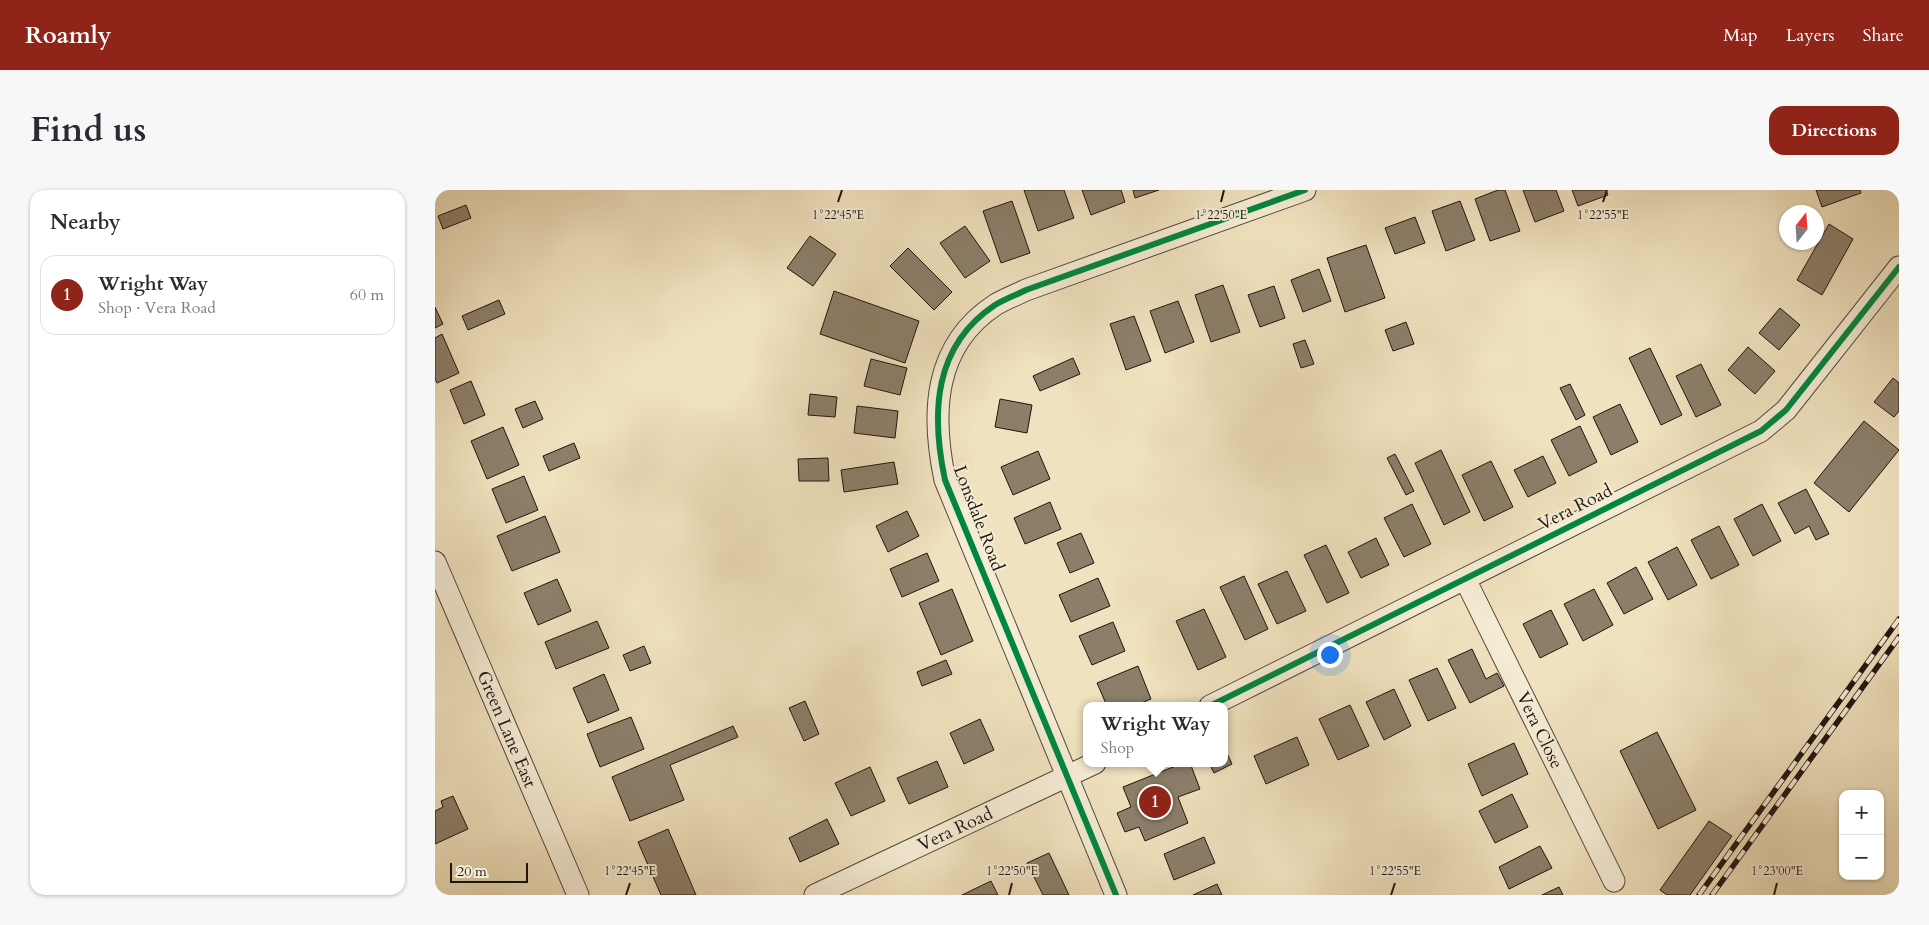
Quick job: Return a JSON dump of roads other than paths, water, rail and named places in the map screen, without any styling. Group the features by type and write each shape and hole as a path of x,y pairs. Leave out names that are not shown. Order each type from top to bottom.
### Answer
{"street":[{"name":"Lonsdale Road","path":"1116,895 945,480 938,449 937,411 942,379 954,349 971,326 995,305 1026,290 1305,190"},
{"name":"Vera Road","path":"1219,702 1761,430 1786,410 1899,267"},
{"name":"Green Lane East","path":"435,562 578,895"},
{"name":"Vera Close","path":"1465,579 1615,881"},
{"name":"Vera Road","path":"815,895 1087,767"}],"railway":[{"path":"1699,895 1899,619"},
{"path":"1712,895 1899,637"}],"place":[{"name":"Wright Way","path":"1155,802"}]}
